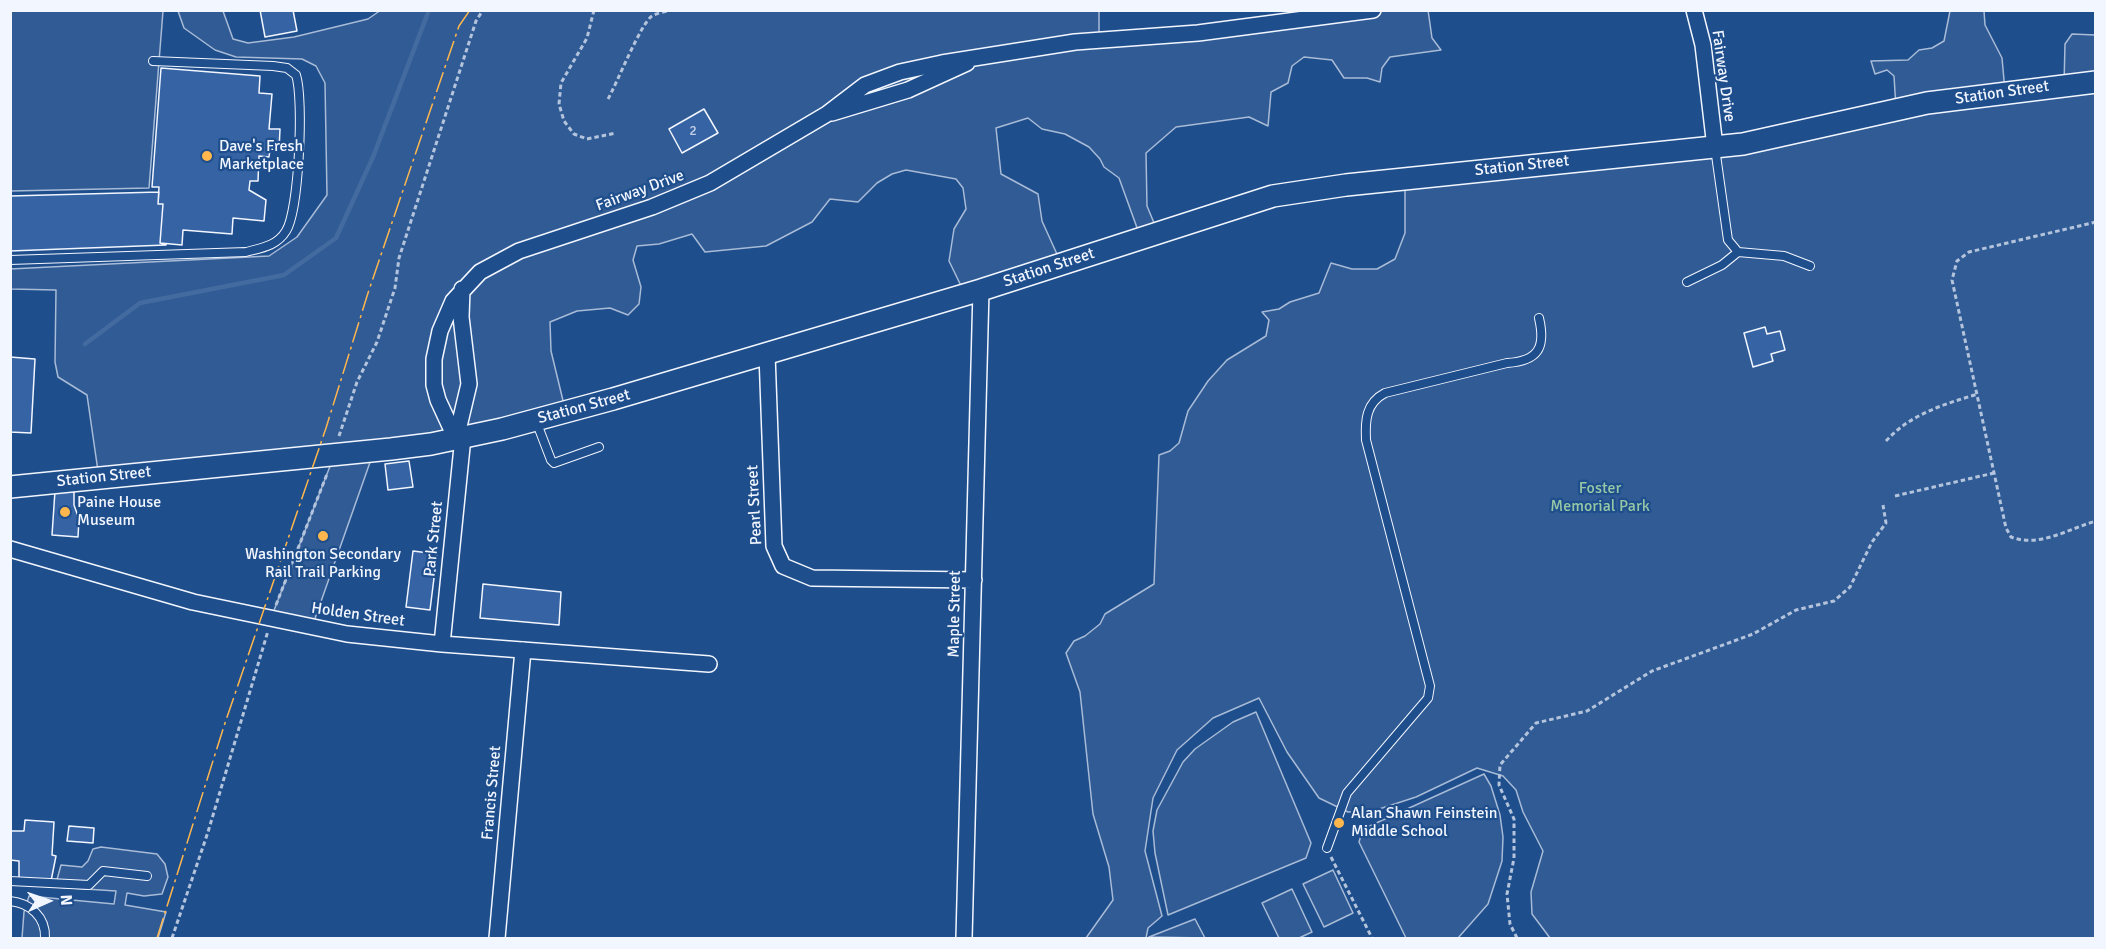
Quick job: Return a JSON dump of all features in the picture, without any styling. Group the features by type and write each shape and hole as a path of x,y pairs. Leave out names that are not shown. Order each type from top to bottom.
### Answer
{"street":[{"name":"Fairway Drive","path":"459,438 438,400 434,359 445,319 462,289 480,272 503,257 673,200 710,183 827,114 865,85 884,76 1075,42 1198,33 1373,10"},
{"name":"Fairway Drive","path":"1694,10 1704,56 1715,147"},
{"name":"Fairway Drive","path":"827,114 909,90 976,58"},
{"name":"Station Street","path":"10,487 391,449 459,438 536,420 767,354 981,290 1274,196 1346,184 1743,144 1927,104 2096,82"},
{"path":"459,438 469,384 461,317 462,289"},
{"name":"Maple Street","path":"964,939 981,290"},
{"name":"Pearl Street","path":"767,354 774,546 783,566 812,578 974,580"},
{"name":"Park Street","path":"442,644 459,438"},
{"name":"Holden Street","path":"10,549 193,602 347,634 442,644 709,664"},
{"name":"Francis Street","path":"497,939 524,650"}],"lane":[{"path":"10,260 246,252 267,247 279,240 287,230 294,211 300,108 296,75 287,68 273,66 153,61"},
{"path":"1715,147 1728,240 1738,252"},
{"path":"1687,282 1722,265 1738,252 1784,256 1810,266"},
{"path":"1327,848 1347,793 1428,698 1430,686 1366,440 1368,412 1374,398 1385,393 1507,363 1525,362 1539,351 1543,333 1539,318"},
{"path":"536,420 550,460 554,463 599,447"},
{"path":"10,881 89,885 103,871 147,876"},
{"path":"10,901 21,902 36,911 45,931 45,939"}],"path":[{"path":"594,10 587,38 561,83 559,104 564,121 574,134 587,139 616,133"},
{"path":"608,99 637,38 651,16 670,10"},
{"path":"2096,222 1969,252 1957,261 1952,280 1954,299 1978,394 2006,528 2011,537 2023,542 2035,542 2096,521"},
{"path":"1886,441 1900,426 1956,400 1978,394"},
{"path":"1895,496 1994,473"},
{"path":"1517,939 1510,924 1508,894 1514,858 1514,819 1499,785 1500,765 1536,723 1587,711 1652,671 1753,634 1796,610 1834,602 1850,586 1872,542 1886,523 1883,505"},
{"path":"1327,848 1372,939"}],"shaded area":[{"path":"381,10 1099,10 1099,38 1372,11 1428,10 1432,38 1441,50 1390,57 1382,68 1380,82 1367,78 1344,78 1332,60 1304,57 1292,66 1288,83 1271,92 1268,126 1249,117 1176,127 1146,153 1147,206 1159,235 1140,236 1119,178 1104,167 1089,147 1065,134 1042,129 1028,118 996,128 1001,174 1038,194 1042,221 1061,263 964,292 949,261 954,229 966,209 963,188 956,179 906,170 892,174 877,183 858,202 830,199 812,222 766,246 705,252 692,234 659,244 637,246 633,260 641,287 639,304 628,315 610,308 577,311 550,322 551,351 566,413 374,451 312,627 271,618 334,456 99,478 87,395 58,377 55,362 56,290 11,289 10,269 269,256 297,237 327,195 325,83 316,66 302,59 236,57 215,50 184,28 178,11 223,11 233,39 248,43 294,37 368,19"},
{"path":"10,11 163,11 149,188 11,191"},
{"path":"1950,11 1984,11 1985,25 2002,58 2005,91 2064,85 2065,44 2072,34 2095,35 2095,938 1550,938 1532,914 1531,892 1543,851 1523,812 1516,790 1503,776 1477,768 1416,797 1370,812 1348,812 1319,798 1287,752 1259,698 1213,718 1177,750 1153,798 1145,851 1162,916 1148,928 1146,938 1086,938 1113,900 1109,867 1093,814 1080,692 1066,653 1074,641 1085,636 1100,624 1105,614 1154,584 1159,455 1170,451 1179,443 1188,411 1208,381 1227,360 1266,336 1269,320 1262,312 1279,309 1290,302 1319,293 1331,263 1352,269 1377,269 1395,259 1405,233 1405,181 1705,149 1896,108 1894,76 1887,70 1875,74 1871,61 1908,60 1919,50 1932,48 1944,41"},
{"path":"1256,712 1311,843 1306,858 1168,915 1155,853 1153,831 1157,810 1183,762 1195,749 1233,722"},
{"path":"1484,774 1491,786 1500,815 1503,837 1502,861 1488,904 1458,938 1406,938 1359,842 1363,829"},
{"path":"101,847 157,854 165,864 168,877 162,894 144,896 127,893 125,905 166,912 158,938 22,938 24,912 29,896 114,904 116,891 55,887 61,865 82,867 88,861 93,849"},
{"path":"1333,870 1353,913 1324,927 1303,884"},
{"path":"1292,889 1312,932 1299,938 1279,938 1262,903"},
{"path":"1195,919 1205,938 1149,937"}],"building":[{"path":"260,10 293,10 297,31 265,37"},
{"name":"Dave's Fresh Marketplace","path":"161,68 260,76 259,93 272,94 269,129 280,129 279,150 270,149 269,157 259,156 258,181 250,181 249,190 266,200 264,221 233,218 232,234 183,230 182,245 160,243 163,204 158,204 159,187 152,187"},
{"path":"704,109 718,133 682,153 669,129"},
{"path":"159,192 158,204 163,204 160,243 166,245 10,251 10,196"},
{"path":"1765,327 1767,334 1780,331 1785,350 1771,354 1773,361 1753,367 1744,333"},
{"path":"10,357 35,359 31,433 10,432"},
{"path":"409,461 413,487 388,490 385,464"},
{"name":"Paine House Museum","path":"55,491 74,492 74,505 79,519 78,537 52,535"},
{"path":"413,551 437,554 430,610 406,607"},
{"path":"483,584 561,592 559,625 480,618"},
{"path":"25,820 54,822 52,855 56,856 51,881 19,879 19,861 10,860 10,831 24,831"},
{"path":"69,826 94,828 93,843 67,841"}],"waterway":[{"path":"85,344 140,303 284,275 336,238 373,157 429,10"}],"power":[{"path":"157,938 224,726 326,428 368,293 459,26 470,10"}],"place":[{"name":"Dave's Fresh Marketplace","path":"207,156"},
{"name":"Paine House Museum","path":"65,512"},
{"name":"Washington Secondary Rail Trail Parking","path":"323,536"},
{"name":"Alan Shawn Feinstein Middle School","path":"1339,823"}],"park label":[{"name":"Foster Memorial Park","path":"1600,498"}]}
